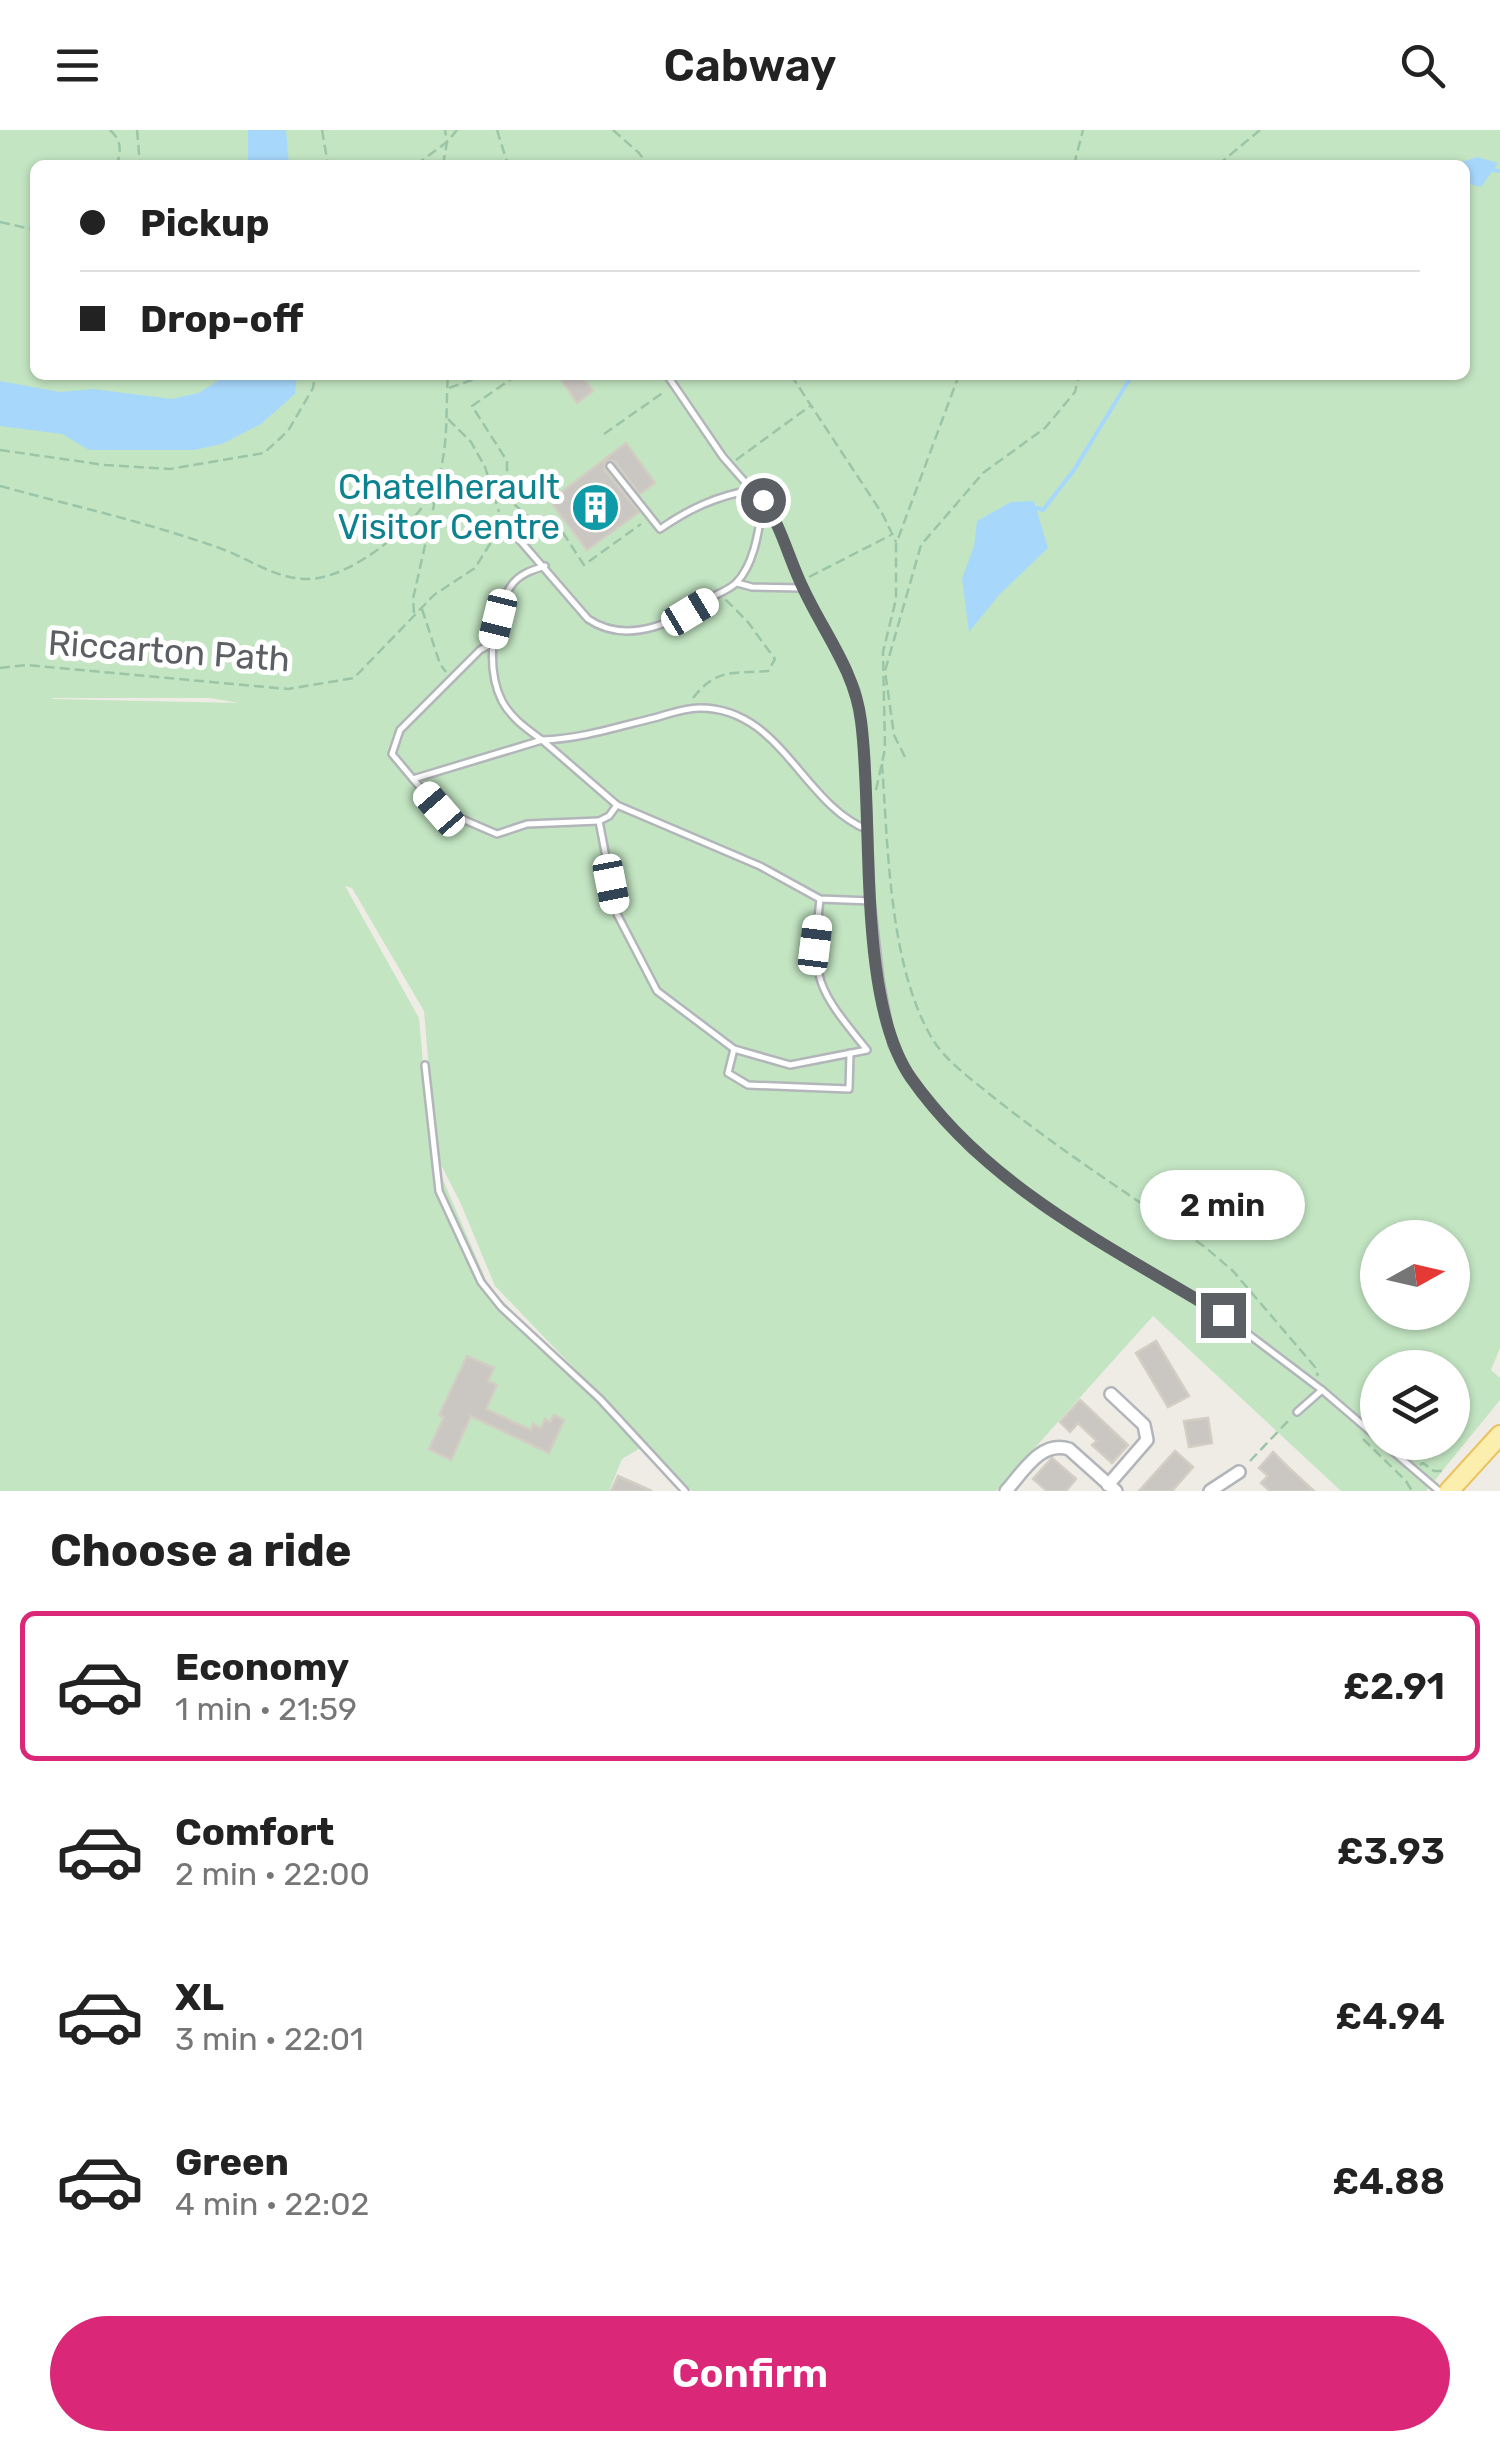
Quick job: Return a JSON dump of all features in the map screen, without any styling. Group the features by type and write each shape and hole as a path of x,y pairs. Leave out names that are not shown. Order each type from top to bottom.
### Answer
{"main road":[{"path":"1449,1491 1500,1436"}],"street":[{"path":"1006,1491 1047,1447 1059,1446 1069,1448 1112,1488 1147,1440 1144,1425 1111,1394"},
{"path":"1218,1489 1239,1472"}],"lane":[{"path":"670,380 724,456 773,514 856,691 864,751 871,901 880,980 892,1045 910,1077 970,1148 1048,1210 1223,1315 1360,1423"},
{"path":"610,466 660,530 686,511 724,495 752,490"},
{"path":"504,522 588,619 602,628 633,631 665,622 736,583 755,544 763,500"},
{"path":"545,566 528,572 511,585 491,644 501,699 515,720 617,805 760,866 820,898 871,901"},
{"path":"736,583 752,587 804,584"},
{"path":"491,644 480,650 400,730 392,754 439,809 497,834 527,824 599,822 617,805"},
{"path":"413,780 542,740 570,739 683,710 722,710 746,719 776,742 838,812 868,830"},
{"path":"599,822 617,914 656,991 734,1050 790,1064 867,1050 818,984 815,945 820,898"},
{"path":"734,1050 728,1073 748,1085 849,1089 850,1053"},
{"path":"425,1066 439,1191 481,1282 501,1307 600,1399 685,1491"},
{"path":"1298,1412 1322,1390"},
{"path":"1403,1460 1439,1491"}],"path":[{"path":"110,130 118,138 118,160"},
{"path":"137,130 140,160"},
{"path":"322,130 327,160"},
{"path":"443,160 445,130"},
{"path":"423,160 457,130"},
{"path":"498,130 507,160"},
{"path":"612,130 645,160"},
{"path":"1075,160 1082,130"},
{"path":"1224,160 1260,130"},
{"path":"0,222 30,226"},
{"path":"0,450 105,466 170,469 264,453 288,431 314,380"},
{"path":"0,486 223,550 283,578 313,579 342,571 369,555 423,509 442,463 448,419 448,380"},
{"path":"447,388 471,380"},
{"path":"510,380 472,406 507,461 507,488 514,504 527,516 554,519 584,565 650,518"},
{"path":"794,380 896,544"},
{"path":"957,380 896,544 896,599 883,652 882,764 891,887 900,942 918,1010 932,1039 951,1062 1005,1106 1234,1271 1315,1367 1322,1390"},
{"path":"905,757 894,734 885,671 920,544 983,473 1045,428 1075,392 1078,380"},
{"path":"604,434 674,385"},
{"path":"743,454 812,405"},
{"path":"448,419 471,442 485,467 504,522"},
{"path":"414,616 413,599 434,505 432,492"},
{"name":"Riccarton Path","path":"0,668 44,666 288,689 354,678 434,595 475,568 504,522"},
{"path":"804,584 892,534"},
{"path":"683,710 700,689 726,672 768,671 775,659 748,621 720,593"},
{"path":"422,608 440,664 452,680"},
{"path":"1239,1472 1298,1412"},
{"path":"1385,1460 1412,1491"}],"green space":[{"path":"0,130 1500,130 1500,1348 1491,1370 1500,1378 1500,1400 1470,1437 1470,1350 1360,1350 1360,1460 1451,1460 1426,1491 1341,1491 1153,1316 996,1491 692,1491 495,1286 436,1155 424,1011 352,888 345,886 419,1018 431,1152 489,1287 642,1447 622,1459 609,1491 0,1491","holes":["210,698 239,703 52,699"]}],"water":[{"path":"248,130 286,130 289,160 248,160"},
{"path":"1477,157 1498,163 1481,187 1470,184 1468,160"},
{"path":"220,380 296,380 295,394 261,424 222,444 194,450 89,450 62,434 0,426 0,381 60,392 93,389 172,399 198,393"},
{"path":"1034,501 1048,548 1000,594 969,632 962,579 974,546 977,521 1011,502"}],"building":[{"path":"561,380 585,380 593,391 577,403"},
{"name":"Chatelherault Visitor Centre","path":"626,443 655,483 640,494 614,461 605,462 605,470 639,512 587,550 550,501"},
{"path":"1156,1341 1189,1396 1168,1407 1136,1353"},
{"path":"467,1356 494,1368 488,1381 497,1385 486,1409 531,1430 533,1424 541,1428 545,1419 550,1422 554,1415 564,1420 549,1453 471,1416 451,1460 429,1449 444,1417 439,1415"},
{"path":"1080,1400 1128,1445 1112,1463 1092,1445 1097,1441 1078,1423 1070,1432 1060,1422"},
{"path":"1208,1418 1212,1443 1189,1447 1184,1421"},
{"path":"1175,1451 1193,1467 1172,1491 1139,1491"},
{"path":"1273,1452 1314,1491 1270,1491 1261,1483 1268,1476 1259,1468"},
{"path":"1052,1458 1076,1479 1066,1491 1047,1491 1033,1479"},
{"path":"618,1476 652,1491 611,1491"}],"waterway":[{"path":"1493,170 1500,171"},
{"path":"1037,508 1043,510 1074,470 1129,380"}],"place":[{"name":"Chatelherault Visitor Centre","path":"595,507"}],"route":[{"path":"763,500 773,514 802,588 856,691 864,751 871,901 880,980 892,1045 910,1077 970,1148 1048,1210 1223,1315"}]}
